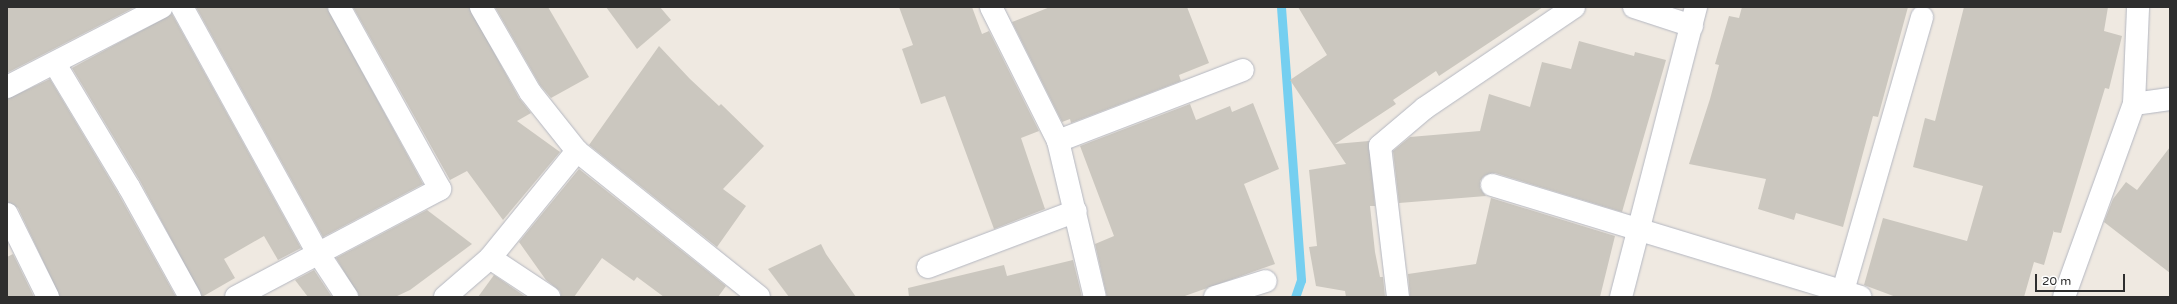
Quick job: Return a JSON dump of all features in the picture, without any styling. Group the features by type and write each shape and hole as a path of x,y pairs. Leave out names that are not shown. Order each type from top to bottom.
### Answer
{"street":[{"path":"7,87 55,64 162,7"},
{"path":"182,7 318,253 347,297"},
{"path":"236,297 440,189 339,7"},
{"path":"481,7 530,92 578,151 749,293"},
{"path":"991,7 1058,141 1076,211 1095,297"},
{"path":"1398,297 1380,146 1425,108 1574,7"},
{"path":"1621,297 1637,230 1694,17 1634,7"},
{"path":"2064,297 2134,104 2138,7"},
{"path":"1492,185 1851,294 1922,17"},
{"path":"55,64 129,187 190,297"},
{"path":"1058,141 1243,70"},
{"path":"2134,104 2170,99"},
{"path":"445,297 490,258 578,151"},
{"path":"928,267 1076,211"},
{"path":"7,214 48,297"},
{"path":"490,258 549,297"},
{"path":"1215,297 1266,281"}],"building":[{"path":"7,7 135,7 7,73"},
{"path":"196,7 327,7 423,184 323,237"},
{"path":"353,7 469,7 519,98 531,113 517,121 560,152 503,220 467,171 450,180"},
{"path":"495,7 548,7 589,77 551,98 540,85"},
{"path":"606,7 660,7 671,20 637,49"},
{"path":"899,7 972,7 982,34 989,31 1039,131 1021,138 1045,209 994,229 945,96 921,104 902,49 913,45"},
{"path":"1050,7 1187,7 1209,63 1179,75 1181,81 1071,123 1070,119 1062,122 1012,22"},
{"path":"1298,7 1543,7 1439,76 1436,71 1393,100 1396,104 1335,144 1369,141 1375,206 1370,206 1375,252 1380,277 1383,277 1385,297 1346,297 1345,291 1316,286 1309,247 1317,246 1309,170 1346,164 1290,80 1327,55"},
{"path":"1742,7 1908,7 1878,117 1873,116 1843,227 1796,213 1794,220 1758,209 1766,179 1689,164 1710,99 1719,65 1715,64 1729,16 1739,18"},
{"path":"1964,7 2108,7 2104,31 2122,36 2109,89 2105,88 2061,233 2054,232 2054,230 2044,265 2034,262 2024,297 1896,297 1864,285 1883,218 1967,241 1983,186 1913,167 1925,118 1935,121"},
{"path":"172,14 301,248 278,260 264,236 224,259 235,278 202,297 140,181 72,68"},
{"path":"1579,41 1634,56 1635,52 1666,60 1622,212 1495,173 1484,176 1480,181 1480,188 1486,196 1399,203 1393,151 1410,137 1480,131 1489,94 1530,107 1542,62 1571,69"},
{"path":"659,46 690,79 719,106 721,104 764,146 723,189 746,206 717,247 589,145"},
{"path":"50,79 118,193 176,297 60,297 18,208 7,202 7,99"},
{"path":"1253,103 1279,169 1244,184 1275,264 1182,297 1107,297 1095,244 1114,236 1080,146 1190,104 1196,120 1230,106 1232,112"},
{"path":"2170,147 2170,273 2104,222 2113,199 2126,182 2137,190"},
{"path":"579,169 726,286 718,297 664,297 637,277 634,281 602,258 574,297 561,297 560,291 546,280 519,242"},
{"path":"1491,198 1615,236 1600,297 1410,297 1408,274 1476,264"},
{"path":"427,210 472,244 410,290 395,297 359,297 336,258"},
{"path":"821,244 826,254 856,297 789,297 768,269"},
{"path":"13,254 34,297 7,297 7,257"},
{"path":"1073,260 1082,297 909,297 908,288 1004,265 1007,276"},
{"path":"314,270 332,297 308,297 295,280"},
{"path":"494,275 526,297 478,297"}],"waterway":[{"path":"1281,7 1301,280 1295,297"}]}
